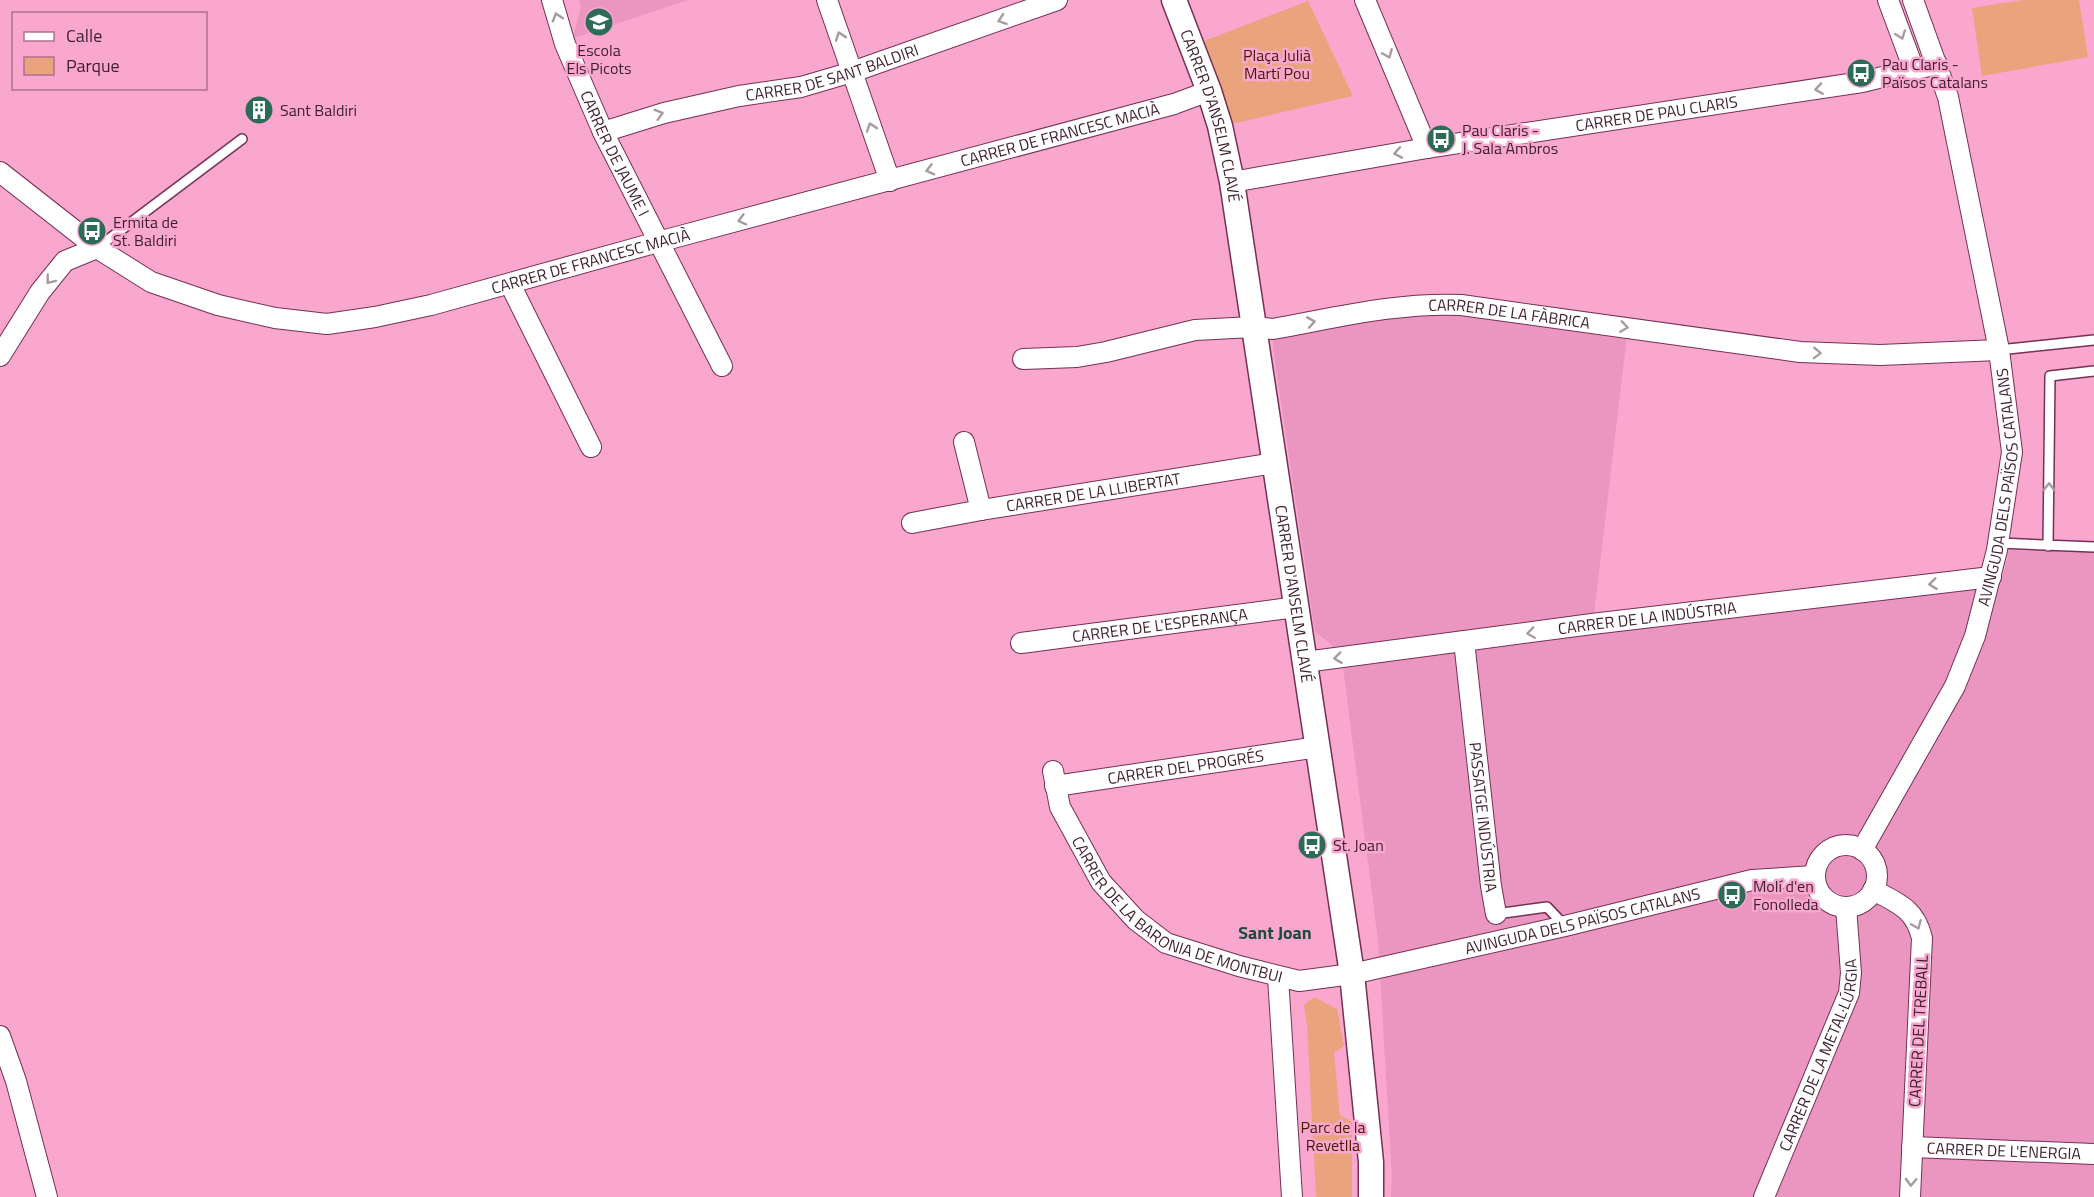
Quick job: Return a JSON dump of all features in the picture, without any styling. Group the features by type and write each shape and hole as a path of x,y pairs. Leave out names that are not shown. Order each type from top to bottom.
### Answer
{"street":[{"name":"CARRER DE JAUME I","path":"552,0 565,44 603,132 722,366"},
{"path":"827,0 890,181"},
{"name":"CARRER DE SANT BALDIRI","path":"603,132 664,112 739,96 801,87 852,72 1057,0"},
{"name":"CARRER D'ANSELM CLAVÉ","path":"1174,0 1209,91 1220,126 1232,182 1352,974 1371,1162 1371,1197"},
{"path":"1365,0 1427,148"},
{"path":"1888,0 1914,70"},
{"name":"AVINGUDA DELS PAÏSOS CATALANS","path":"1862,850 1955,686 1975,636 1999,543 2012,452 2000,350 1948,96 1913,0"},
{"name":"AVINGUDA DELS PAÏSOS CATALANS","path":"1924,0 1937,39 1937,64"},
{"name":"CARRER DE PAU CLARIS","path":"1232,182 1427,148 1862,82 1937,64"},
{"name":"CARRER DE FRANCESC MACIÀ","path":"0,172 97,248 152,282 218,305 275,318 327,324 431,305 1174,104 1209,91"},
{"path":"0,356 40,292 65,261 97,248"},
{"path":"510,284 591,447"},
{"name":"CARRER DE LA FÀBRICA","path":"1023,359 1077,357 1107,352 1195,330 1253,327 1273,329 1399,306 1430,303 1461,305 1800,352 1880,355 2000,350"},
{"path":"964,442 981,510"},
{"name":"CARRER DE LA LLIBERTAT","path":"912,523 1275,463"},
{"name":"CARRER DE LA INDÚSTRIA","path":"1305,662 1991,577"},
{"name":"CARRER DE L'ESPERANÇA","path":"1021,642 1297,607"},
{"name":"PASSATGE INDÚSTRIA","path":"1464,641 1496,914"},
{"name":"CARRER DEL PROGRÉS","path":"1054,779 1318,747"},
{"name":"CARRER DE LA BARONIA DE MONTBUI","path":"1054,779 1060,807 1101,882 1136,921 1166,943 1278,977 1299,981 1352,974"},
{"path":"1846,845 1862,850 1872,858 1876,869 1873,890 1867,898 1856,905 1846,907 1833,904 1822,896 1814,876 1819,860 1831,849 1846,845"},
{"name":"AVINGUDA DELS PAÏSOS CATALANS","path":"1352,974 1565,926 1752,880 1814,876"},
{"name":"CARRER DEL TREBALL","path":"1873,890 1912,913 1919,925 1922,938 1910,1197"},
{"name":"CARRER DE LA METAL·LÚRGIA","path":"1764,1197 1849,993 1851,973 1846,907"},
{"path":"1278,977 1292,1197"},
{"path":"0,1036 16,1081 47,1197"},
{"name":"CARRER DE L'ENERGIA","path":"1912,1147 2094,1154"}],"lane":[{"path":"97,248 242,139"},
{"path":"2000,350 2094,340"},
{"path":"2048,546 2050,376 2094,371"},
{"path":"1999,543 2094,547"},
{"name":"PASSATGE INDÚSTRIA","path":"1496,914 1547,907 1565,926"}],"shaded area":[{"name":"Escola Els Picots","path":"579,0 688,0 573,38 581,6"},
{"path":"1399,306 1628,327 1593,624 2003,575 2009,550 2094,553 2094,1197 1391,1197 1392,1177 1378,941 1343,667 1331,644 1315,632 1273,348 1273,329"}],"green space":[{"path":"2023,0 2079,0 2088,57 1982,76 1972,8"},
{"name":"Plaça Julià Martí Pou","path":"1308,1 1353,96 1227,125 1199,43"},
{"name":"Parc de la Revetlla","path":"1314,997 1337,1009 1344,1046 1334,1053 1340,1115 1352,1122 1352,1197 1316,1197 1304,1005"}],"place":[{"name":"Escola Els Picots","path":"599,22"},
{"name":"Pau Claris - Països Catalans","path":"1861,73"},
{"name":"Sant Baldiri","path":"259,110"},
{"name":"Pau Claris - J. Sala Ambros","path":"1441,139"},
{"name":"Ermita de St. Baldiri","path":"92,231"},
{"name":"St. Joan","path":"1312,845"},
{"name":"Molí d'en Fonolleda","path":"1732,895"}],"district":[{"name":"Sant Joan","path":"1275,933"}]}
